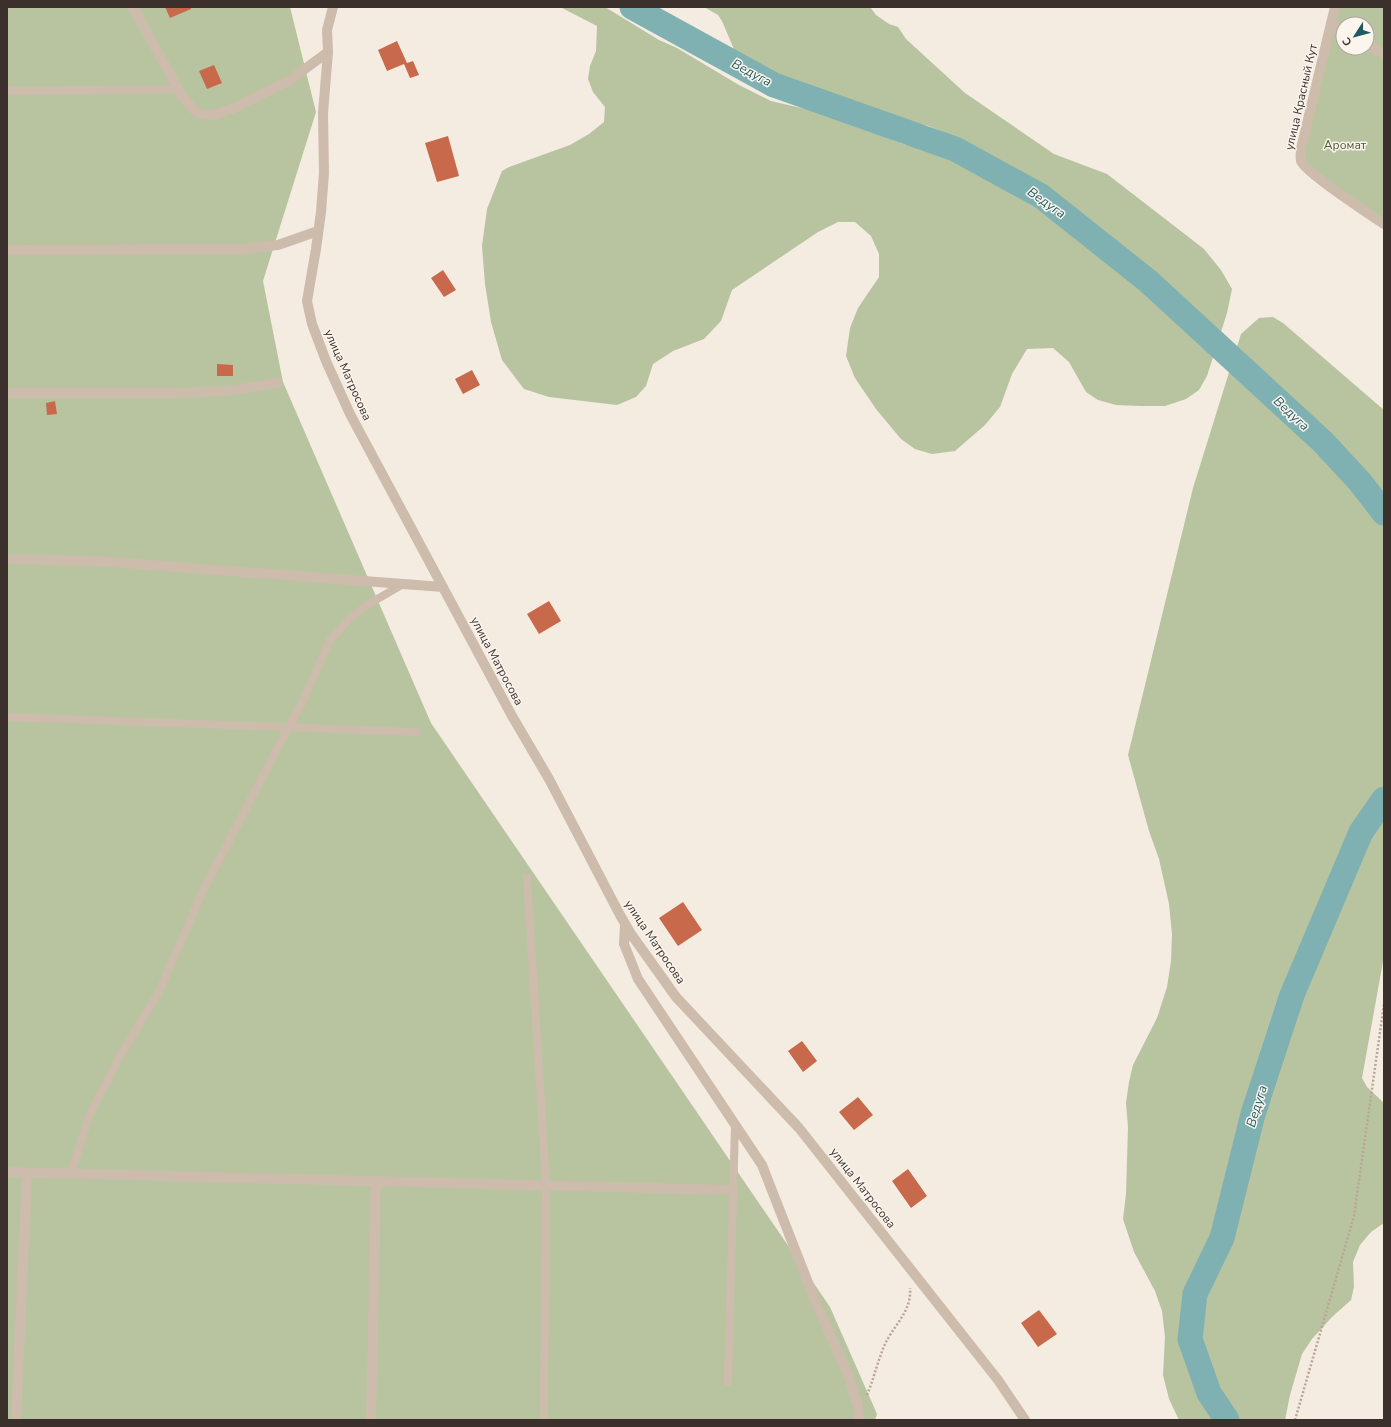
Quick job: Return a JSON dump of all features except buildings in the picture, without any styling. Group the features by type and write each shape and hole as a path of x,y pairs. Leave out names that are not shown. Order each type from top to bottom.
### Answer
{"street":[{"path":"133,7 182,96 201,114 213,115 234,108 290,80 328,52"},
{"name":"улица Матросова","path":"333,7 328,30 328,52 323,113 324,173 318,231 307,301 312,324 326,361 350,414 512,716 549,779 625,924 676,997 799,1128 998,1380 1025,1420"},
{"name":"улица Красный Кут","path":"1335,7 1301,149 1300,160 1305,166 1332,188 1384,224"},
{"path":"1331,23 1335,25"},
{"path":"1375,49 1384,54"},
{"path":"7,250 244,249 278,245 318,231"},
{"path":"7,393 229,391 277,383"},
{"path":"7,559 98,561 443,587"},
{"path":"625,924 624,944 638,980 762,1165 816,1303 848,1374 858,1406 859,1416"},
{"path":"7,1172 733,1190"},
{"path":"16,1420 27,1173"},
{"path":"371,1420 376,1181"}],"lane":[{"path":"7,91 179,89"},
{"path":"70,1174 89,1116 119,1058 159,992 203,891 302,703 330,640 350,618 403,584"},
{"path":"7,717 417,732"},
{"path":"527,877 546,1186 544,1420"},
{"path":"728,1382 735,1125"}],"path":[{"path":"1296,1419 1354,1216 1384,1004"},
{"path":"859,1416 873,1382 885,1344 899,1324 909,1304 911,1292 909,1267"}],"green space":[{"path":"7,7 290,7 316,112 263,281 283,382 431,723 830,1307 877,1414 875,1420 7,1420"},
{"path":"560,7 605,7 659,40 677,48 739,85 771,101 827,114 903,144 922,148 934,153 943,154 953,142 945,133 929,126 885,116 767,72 736,54 718,15 704,7 870,7 876,15 889,24 898,27 906,39 965,93 1054,154 1107,174 1204,249 1221,270 1232,289 1227,313 1207,376 1199,390 1186,399 1165,406 1116,405 1098,400 1086,392 1069,362 1053,348 1027,349 1012,374 1000,407 985,425 955,451 932,454 915,449 901,439 876,409 855,378 846,356 850,328 858,308 879,277 879,254 871,236 855,222 838,222 818,232 732,290 721,321 704,339 673,351 653,364 646,386 636,397 617,405 549,397 524,389 502,360 491,322 485,284 482,246 487,209 502,171 509,167 570,145 589,134 604,122 605,107 593,92 588,79 590,66 596,51 597,26"},
{"name":"Аромат","path":"1338,7 1384,7 1384,219 1302,163 1335,20 1335,56 1375,56 1375,16 1336,16"},
{"path":"1273,317 1283,323 1384,410 1384,956 1362,1078 1367,1087 1384,1103 1384,1223 1371,1232 1360,1245 1353,1262 1354,1287 1351,1300 1332,1317 1312,1339 1302,1354 1290,1395 1285,1420 1179,1420 1169,1399 1163,1375 1165,1337 1162,1311 1155,1291 1134,1252 1123,1219 1126,1194 1128,1127 1126,1103 1129,1082 1133,1065 1157,1018 1167,987 1171,961 1172,934 1169,904 1159,859 1149,831 1128,755 1193,488 1241,334 1259,318"}],"waterway":[{"name":"Ведуга","path":"632,7 774,85 955,149 1041,196 1148,281 1323,442 1360,482 1384,513"},
{"name":"Ведуга","path":"1227,1420 1209,1393 1190,1339 1195,1294 1222,1238 1253,1114 1292,995 1361,832 1384,799"}]}
